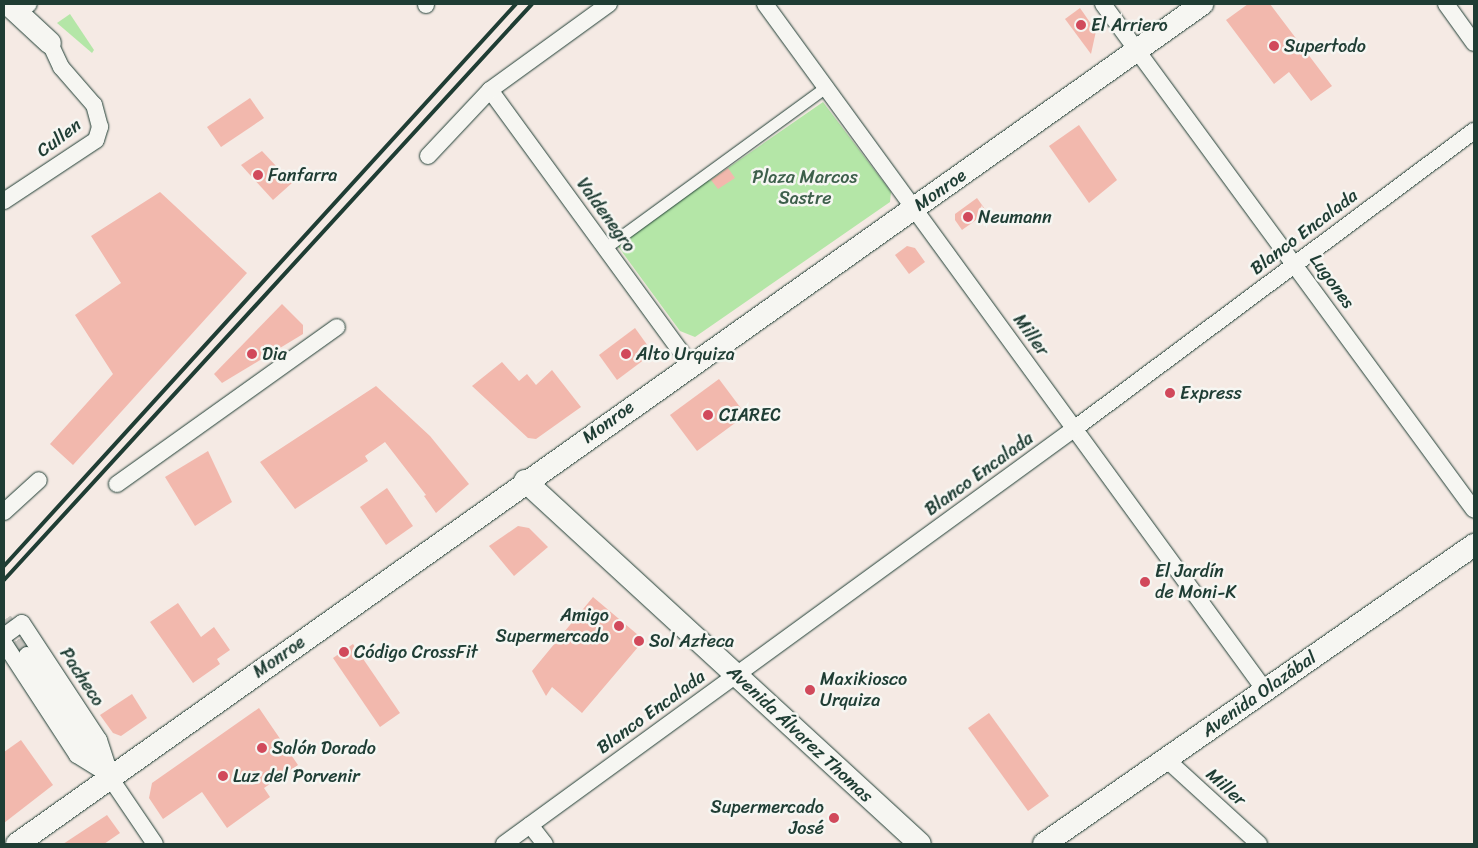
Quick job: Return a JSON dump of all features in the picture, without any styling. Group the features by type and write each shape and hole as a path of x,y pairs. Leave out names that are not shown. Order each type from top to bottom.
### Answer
{"main road":[{"name":"Monroe","path":"17,844 690,364 915,208 1202,4"},
{"path":"18,7 50,43"},
{"name":"Avenida Álvarez Thomas","path":"525,481 920,844"},
{"name":"Avenida Olazábal","path":"1044,844 1474,545"}],"street":[{"path":"428,156 490,90 609,4"},
{"name":"Miller","path":"766,4 1264,690"},
{"name":"Lugones","path":"1103,4 1474,510"},
{"path":"1446,4 1474,43"},
{"name":"Cullen","path":"4,201 96,140 100,127 94,105 61,67 50,43"},
{"path":"606,248 826,86"},
{"name":"Valdenegro","path":"490,90 690,364"},
{"name":"Blanco Encalada","path":"504,844 1074,429 1474,132"},
{"path":"117,484 337,327"},
{"path":"4,512 39,480"},
{"name":"Pacheco","path":"4,636 22,623 99,740 112,776"},
{"name":"Pacheco","path":"4,643 77,755 112,776"},
{"name":"Pacheco","path":"27,655 112,776 154,844"},
{"name":"Miller","path":"1166,759 1259,844"},
{"path":"530,825 545,844"}],"green space":[{"path":"70,14 94,50 92,53 57,23"},
{"name":"Plaza Marcos Sastre","path":"823,102 891,192 890,202 695,337 680,331 617,245 654,219 705,176 709,181"}],"building":[{"name":"Supertodo","path":"1248,4 1270,4 1332,86 1311,101 1289,72 1274,84 1226,20"},
{"name":"El Arriero","path":"1080,8 1096,31 1091,54 1065,19"},
{"path":"250,98 264,118 221,147 207,127"},
{"path":"1079,125 1117,180 1089,203 1049,146"},
{"path":"262,151 292,183 273,200 241,165"},
{"path":"728,168 735,178 718,189 711,180"},
{"path":"160,192 247,273 73,465 50,444 113,374 75,315 121,283 91,236"},
{"name":"Neumann","path":"977,198 987,212 962,230 955,220 955,214"},
{"path":"907,246 915,248 925,262 909,274 895,255"},
{"name":"Dia","path":"282,304 303,325 303,334 222,383 214,374"},
{"name":"Alto Urquiza","path":"635,328 653,353 617,380 599,355"},
{"path":"502,362 519,381 527,374 536,385 552,370 581,407 536,439 528,438 472,386"},
{"name":"CIAREC","path":"719,379 746,415 697,451 670,415"},
{"path":"376,386 430,436 469,484 436,513 424,496 426,495 385,442 365,456 368,461 295,509 260,462"},
{"path":"208,451 232,502 195,526 165,477"},
{"path":"387,488 413,526 386,545 360,507"},
{"path":"518,526 529,528 548,547 514,576 489,546"},
{"path":"593,597 644,640 582,713 552,687 546,696 532,671"},
{"path":"178,603 201,637 214,627 230,650 217,659 220,664 193,683 150,622"},
{"path":"353,644 400,713 380,727 333,658"},
{"path":"132,694 147,718 121,736 113,733 100,715"},
{"path":"259,708 298,765 264,788 270,797 227,828 202,792 163,819 149,798 152,783"},
{"path":"989,713 1049,796 1028,811 968,728"},
{"path":"21,740 53,785 4,823 4,752"},
{"path":"107,815 120,833 104,844 63,844"}],"tunnel":[{"path":"4,620 27,655"}],"railway":[{"path":"4,566 516,4"},
{"path":"4,580 532,4"}],"place":[{"name":"El Arriero","path":"1081,25"},
{"name":"Supertodo","path":"1274,46"},
{"name":"Fanfarra","path":"258,175"},
{"name":"Neumann","path":"968,217"},
{"name":"Dia","path":"252,354"},
{"name":"Alto Urquiza","path":"626,354"},
{"name":"Express","path":"1170,393"},
{"name":"CIAREC","path":"708,415"},
{"name":"El Jardín de Moni-K","path":"1145,582"},
{"name":"Amigo Supermercado","path":"619,626"},
{"name":"Sol Azteca","path":"639,641"},
{"name":"Código CrossFit","path":"344,652"},
{"name":"Maxikiosco Urquiza","path":"810,690"},
{"name":"Salón Dorado","path":"262,748"},
{"name":"Luz del Porvenir","path":"223,776"},
{"name":"Supermercado José","path":"834,818"}]}
